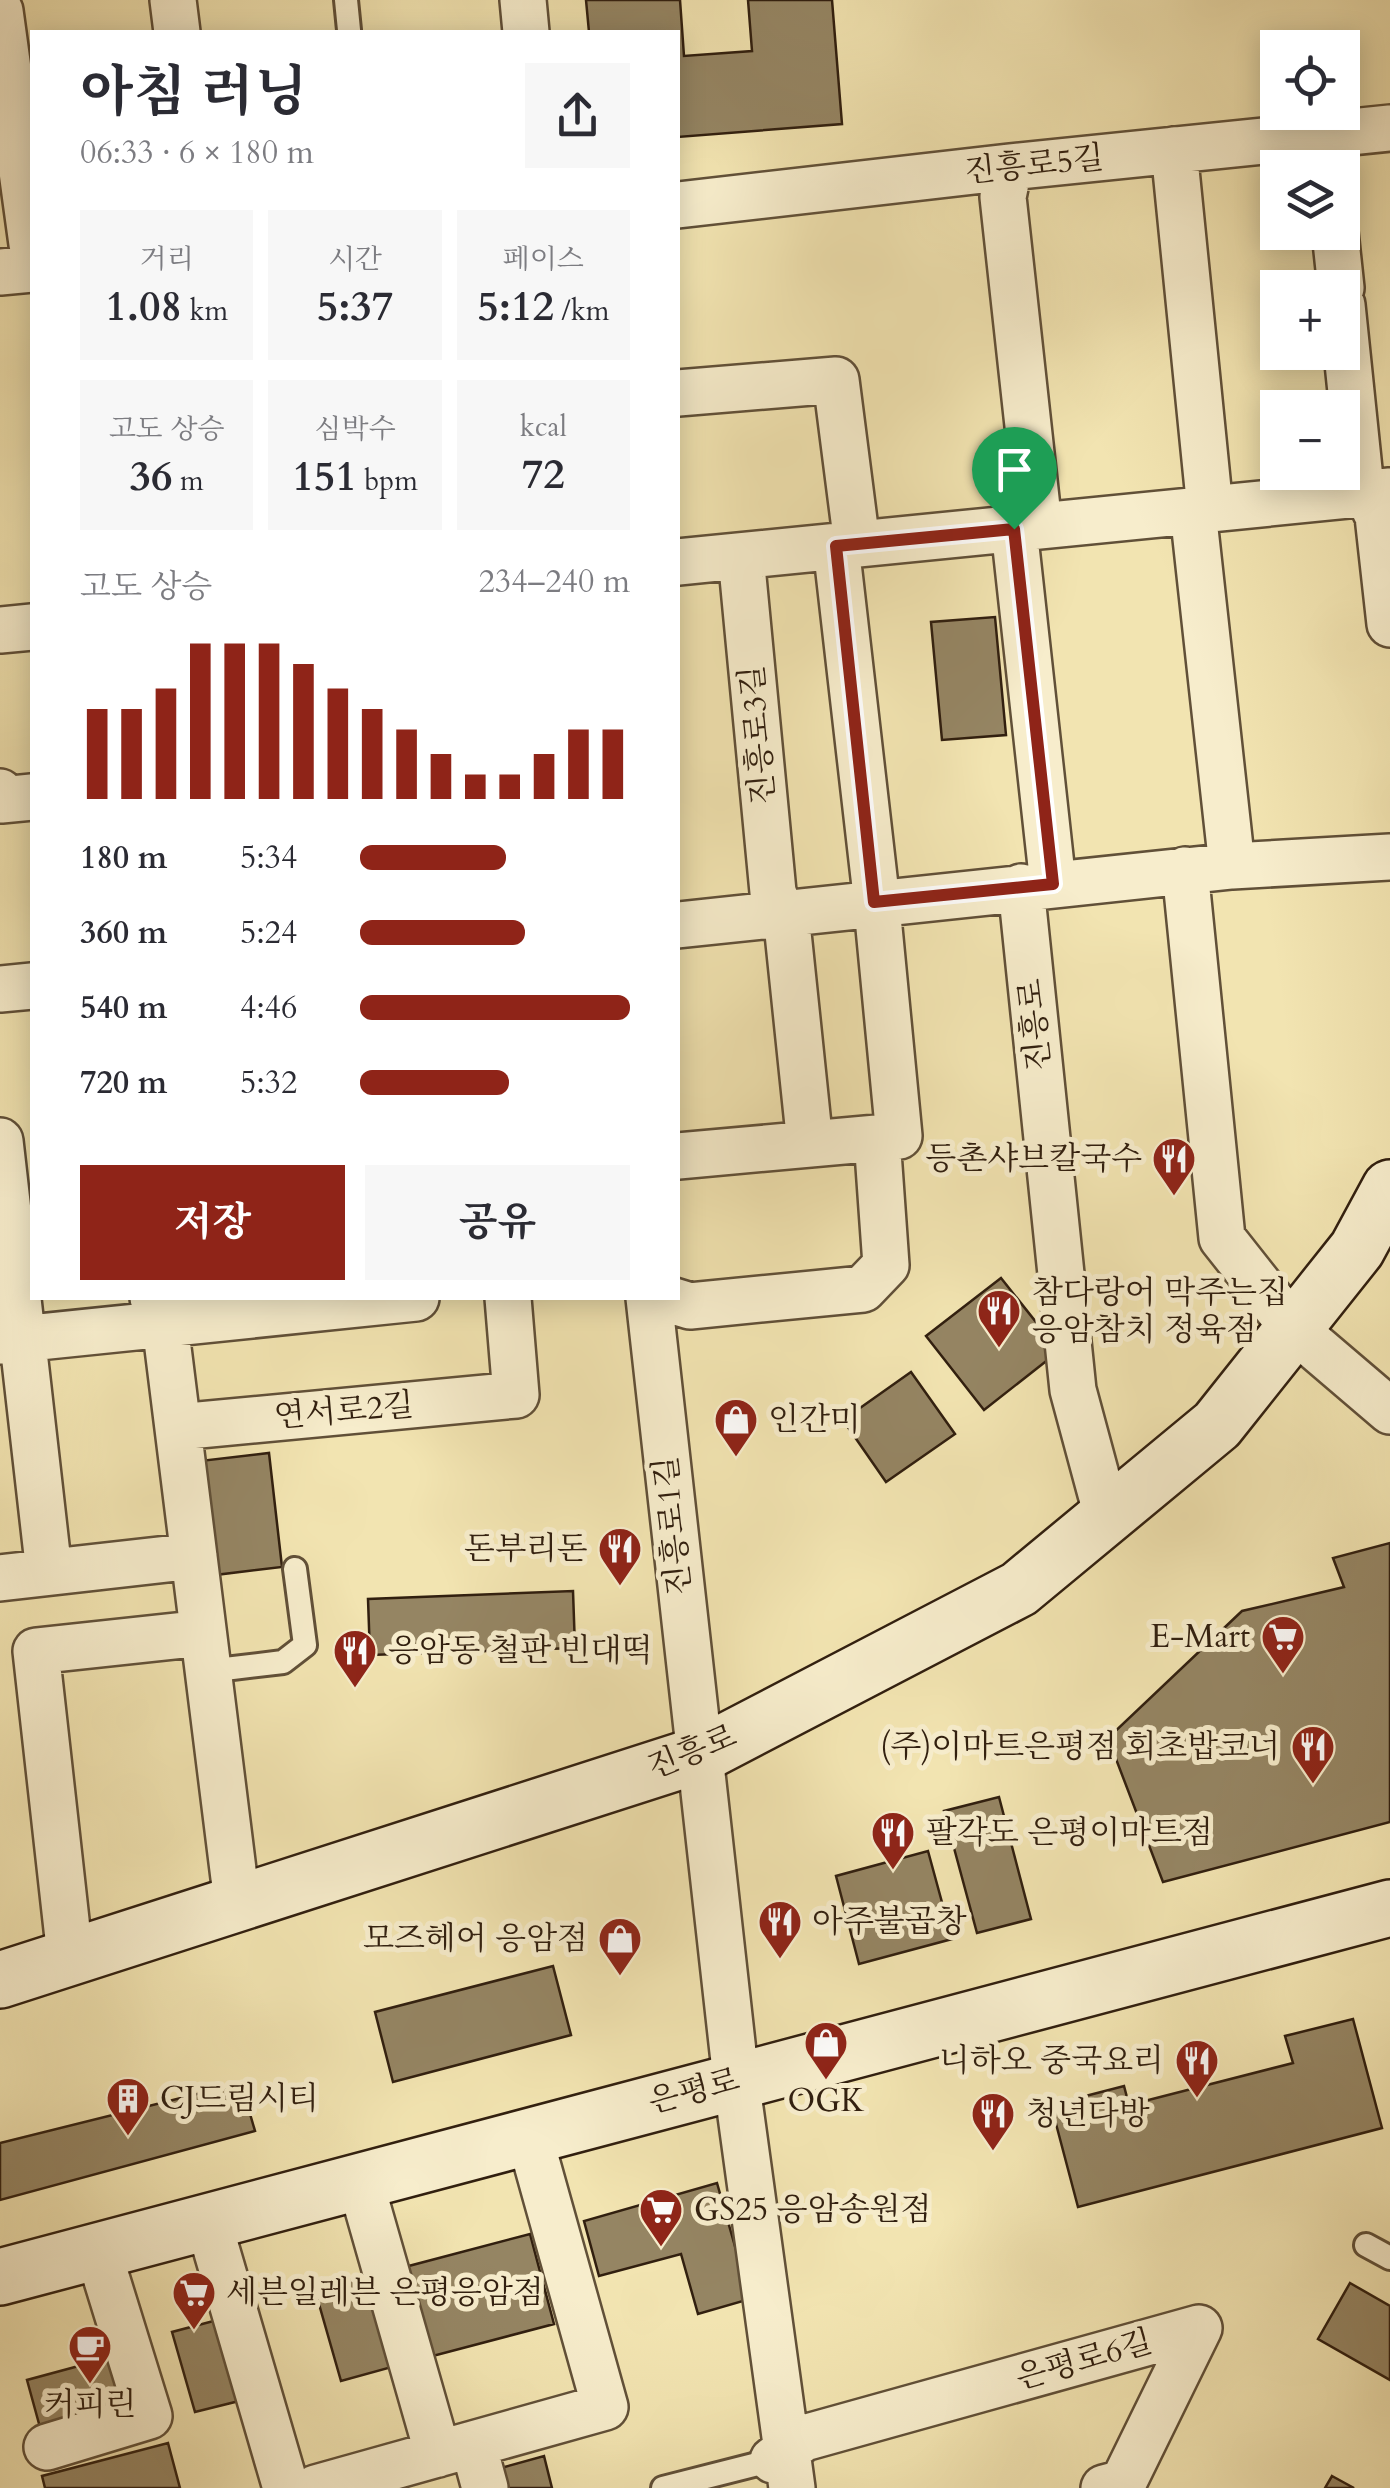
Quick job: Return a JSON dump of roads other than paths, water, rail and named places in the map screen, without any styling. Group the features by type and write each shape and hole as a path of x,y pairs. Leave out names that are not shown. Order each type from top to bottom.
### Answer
{"main road":[{"name":"진흥로","path":"0,1980 702,1754 1020,1589 1217,1426 1358,1249 1386,1204"},
{"name":"은평로","path":"0,2278 1390,1908"}],"street":[{"path":"173,0 177,30"},
{"path":"523,0 526,30"},
{"path":"0,11 30,229"},
{"name":"진흥로5길","path":"1332,150 1390,128"},
{"path":"1174,150 1232,866"},
{"name":"진흥로5길","path":"680,205 1174,150 1260,151"},
{"path":"1009,166 1003,197 1027,528 1037,885"},
{"path":"0,272 30,269"},
{"path":"1349,370 1360,479 1379,492"},
{"path":"680,393 836,380 874,902 899,1136 680,1156"},
{"path":"680,562 1379,492"},
{"path":"1379,492 1390,624"},
{"name":"진흥로3길","path":"741,556 773,892 788,933 810,1144"},
{"path":"0,630 30,626"},
{"path":"0,792 1,800 30,797"},
{"path":"680,924 1185,870 1390,857"},
{"path":"1185,870 1222,1238 1294,1328 1390,1411"},
{"name":"진흥로","path":"1037,885 1073,1390 1107,1516"},
{"path":"0,989 30,986"},
{"path":"670,1300 690,1306 863,1289 886,1265 877,1138"},
{"path":"0,1141 10,1340 49,1572"},
{"path":"10,1340 159,1311 376,1300"},
{"name":"연서로2길","path":"178,1427 516,1395 508,1300"},
{"name":"진흥로1길","path":"649,1300 736,2079"},
{"path":"159,1311 178,1427 237,1902"},
{"path":"0,1578 194,1556"},
{"path":"70,1956 36,1651 206,1652"},
{"path":"736,2079 784,2466"},
{"path":"316,2488 606,2407 530,2135"},
{"path":"360,2181 456,2449 485,2488"},
{"path":"208,2221 286,2488"},
{"path":"47,2447 149,2416 98,2251"},
{"name":"은평로6길","path":"784,2466 804,2438 1199,2328 1119,2486"}],"lane":[{"path":"346,0 349,30"},
{"path":"206,1652 284,1662 305,1645 295,1569"},
{"path":"1366,2244 1390,2258"},
{"path":"663,2488 784,2466"}],"place":[{"name":"등촌샤브칼국수","path":"1174,1197"},
{"name":"참다랑어 막주는집 응암참치 정육점","path":"999,1349"},
{"name":"인간미","path":"736,1458"},
{"name":"돈부리돈","path":"620,1587"},
{"name":"E-Mart","path":"1283,1675"},
{"name":"응암동 철판 빈대떡","path":"355,1689"},
{"name":"(주)이마트은평점 회초밥코너","path":"1313,1785"},
{"name":"팔각도 은평이마트점","path":"893,1871"},
{"name":"아주불곱창","path":"780,1960"},
{"name":"모즈헤어 응암점","path":"620,1977"},
{"name":"OGK","path":"826,2081"},
{"name":"니하오 중국요리","path":"1197,2099"},
{"name":"CJ드림시티","path":"128,2137"},
{"name":"청년다방","path":"993,2152"},
{"name":"GS25 응암송원점","path":"661,2248"},
{"name":"세븐일레븐 은평응암점","path":"194,2331"},
{"name":"커피린","path":"90,2385"}]}
